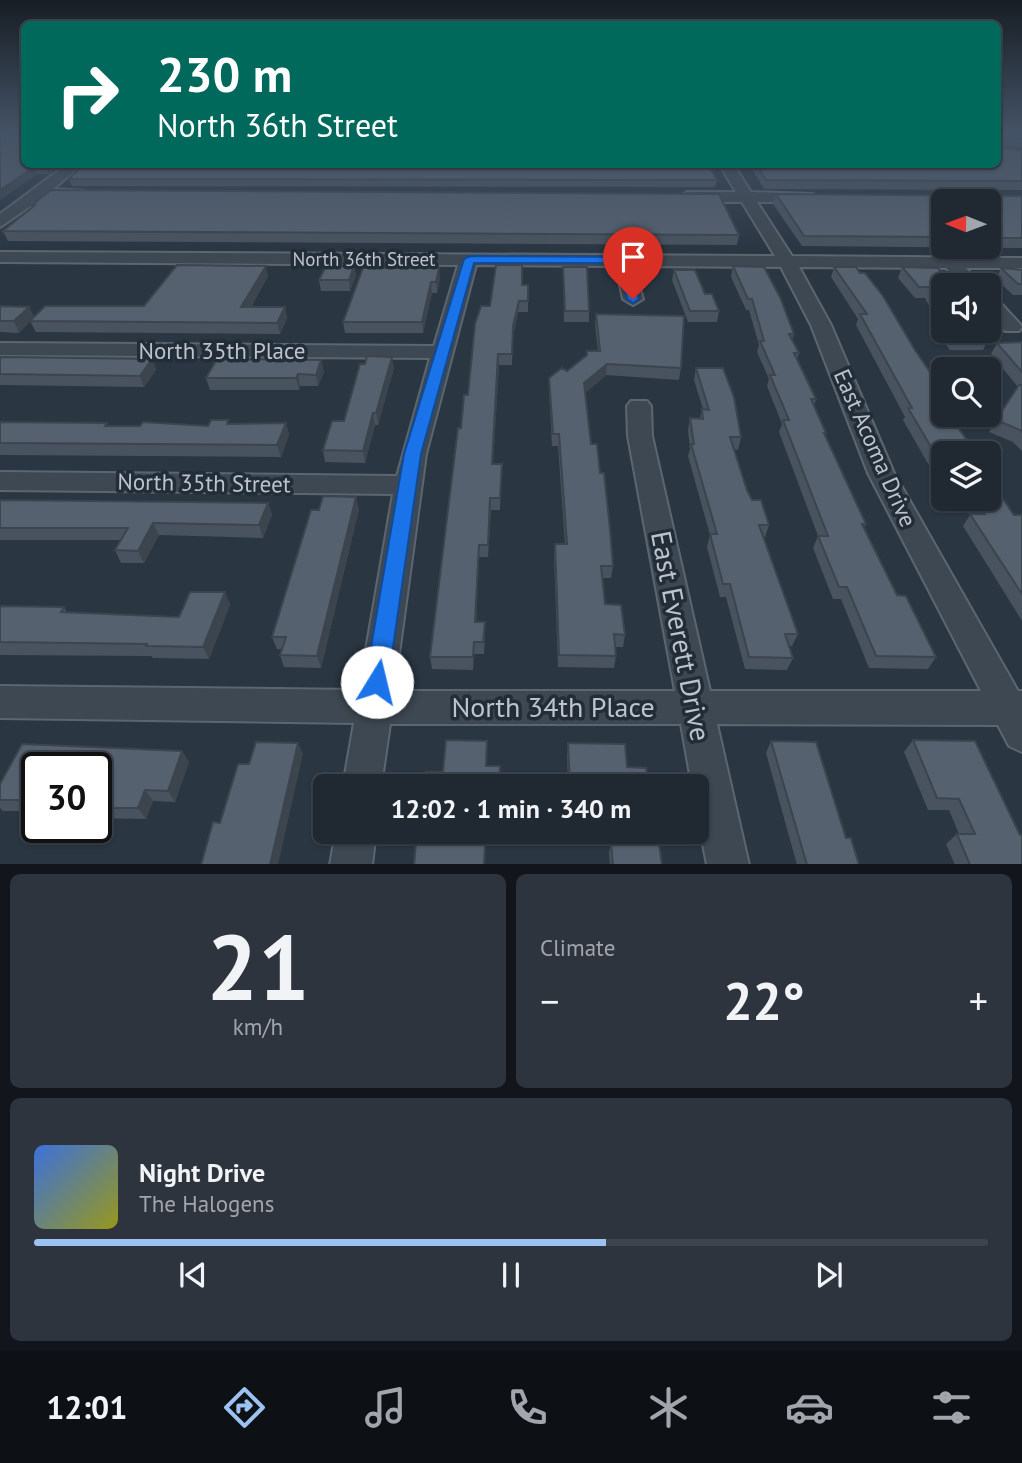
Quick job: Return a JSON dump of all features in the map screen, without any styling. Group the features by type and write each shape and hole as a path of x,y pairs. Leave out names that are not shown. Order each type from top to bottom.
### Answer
{"street":[{"path":"0,222 69,169"},
{"name":"East Acoma Drive","path":"729,169 787,261 821,325 881,473 1017,717"},
{"path":"39,193 94,194"},
{"path":"676,197 828,197"},
{"name":"North 36th Street","path":"0,257 1022,263"},
{"path":"364,774 413,454 470,259"},
{"path":"623,260 633,299"},
{"path":"951,263 961,273"},
{"path":"1001,315 1012,327"},
{"name":"North 35th Place","path":"0,349 443,352"},
{"name":"East Everett Drive","path":"639,406 640,436 728,864"},
{"name":"North 35th Street","path":"0,481 407,485"},
{"name":"North 34th Place","path":"1,704 695,708 1017,717"},
{"path":"351,864 354,844"}],"building":[{"path":"0,169 31,169 0,190"},
{"path":"79,169 711,169 717,180 69,179"},
{"path":"759,169 1022,169 1022,181 766,180"},
{"path":"51,190 719,194 739,235 3,231"},
{"path":"776,194 931,195 931,237 804,236"},
{"path":"1001,196 1022,196 1022,238 1001,238"},
{"path":"177,265 266,266 241,307 285,307 277,323 30,321 45,306 144,306"},
{"path":"496,265 522,265 522,285 528,285 528,301 519,301 513,326 512,354 498,354 492,464 502,464 500,498 490,498 488,545 479,545 475,622 485,622 483,642 474,642 473,657 430,657 458,428 461,428 464,395 468,395 475,324 481,306 490,306"},
{"path":"326,266 354,266 349,280 319,280"},
{"path":"733,266 764,267 780,297 794,334 789,334 799,353 794,353 816,399 811,399 824,433 866,524 862,524 897,595 906,596 936,657 876,656 847,587 839,587 818,536 828,536 783,420 789,420 770,375 775,375 760,341 764,341 752,299 748,299"},
{"path":"563,267 587,267 589,311 565,311"},
{"path":"834,267 856,267 860,273 865,273 883,296 931,373 931,427 958,427 967,441 931,441 931,447 860,314 867,314"},
{"path":"902,267 938,268 943,273 931,273 931,291 929,287 919,287"},
{"path":"363,268 439,268 436,282 431,282 422,322 343,322"},
{"path":"1001,268 1022,270 1022,284 1018,284"},
{"path":"674,270 695,270 705,294 712,294 719,311 690,311"},
{"path":"0,306 29,307 14,321 0,321"},
{"path":"596,314 684,316 681,368 607,364 584,383 591,444 597,444 600,473 604,473 610,529 613,566 601,566 605,604 621,605 625,635 614,634 616,656 559,655 555,544 567,544 559,434 553,434 549,378 562,368 567,371 587,355 587,351 600,351"},
{"path":"1022,342 1022,372 997,343"},
{"path":"367,356 392,357 363,451 323,450 332,421 344,421 360,364 365,364"},
{"path":"0,357 152,359 140,376 0,374"},
{"path":"217,359 321,360 316,375 298,374 296,378 206,378"},
{"path":"696,368 723,368 734,397 741,437 730,437 747,490 752,500 761,500 769,525 759,525 798,634 785,634 793,658 749,657 730,584 723,584 710,534 717,534 691,444 694,444 690,418 703,419 702,409 709,410"},
{"path":"1019,385 1022,385 1022,432 1001,422 1001,412"},
{"path":"211,420 228,420 227,424 286,423 277,445 0,443 0,422 140,426 143,422 208,426"},
{"path":"323,496 356,497 317,656 280,655 286,637 272,637 311,510 319,510"},
{"path":"1001,496 1014,515 1022,515 1022,594 970,514 985,514 983,511 1001,511"},
{"path":"0,500 268,503 259,525 153,523 138,551 115,550 128,528 0,528"},
{"path":"190,592 225,592 203,647 0,642 0,606 64,607 61,612 179,617"},
{"path":"446,740 487,741 486,766 500,766 500,774 426,774 443,772"},
{"path":"913,740 975,741 1022,835 1022,864 970,864 957,834 975,834 959,799 937,798"},
{"path":"771,741 816,742 846,838 851,838 859,864 807,864"},
{"path":"256,742 298,743 270,864 201,864 213,822 220,823 238,764 249,764"},
{"path":"568,743 625,744 627,767 646,768 647,774 569,774"},
{"path":"22,744 182,751 168,791 145,790 138,808 112,808 112,752 21,752 21,800 0,800 0,784"},
{"path":"416,844 485,844 484,864 414,864"},
{"path":"611,844 659,844 662,864 613,864"}],"route":[{"path":"377,682 413,454 470,259 623,260 633,299"}]}
